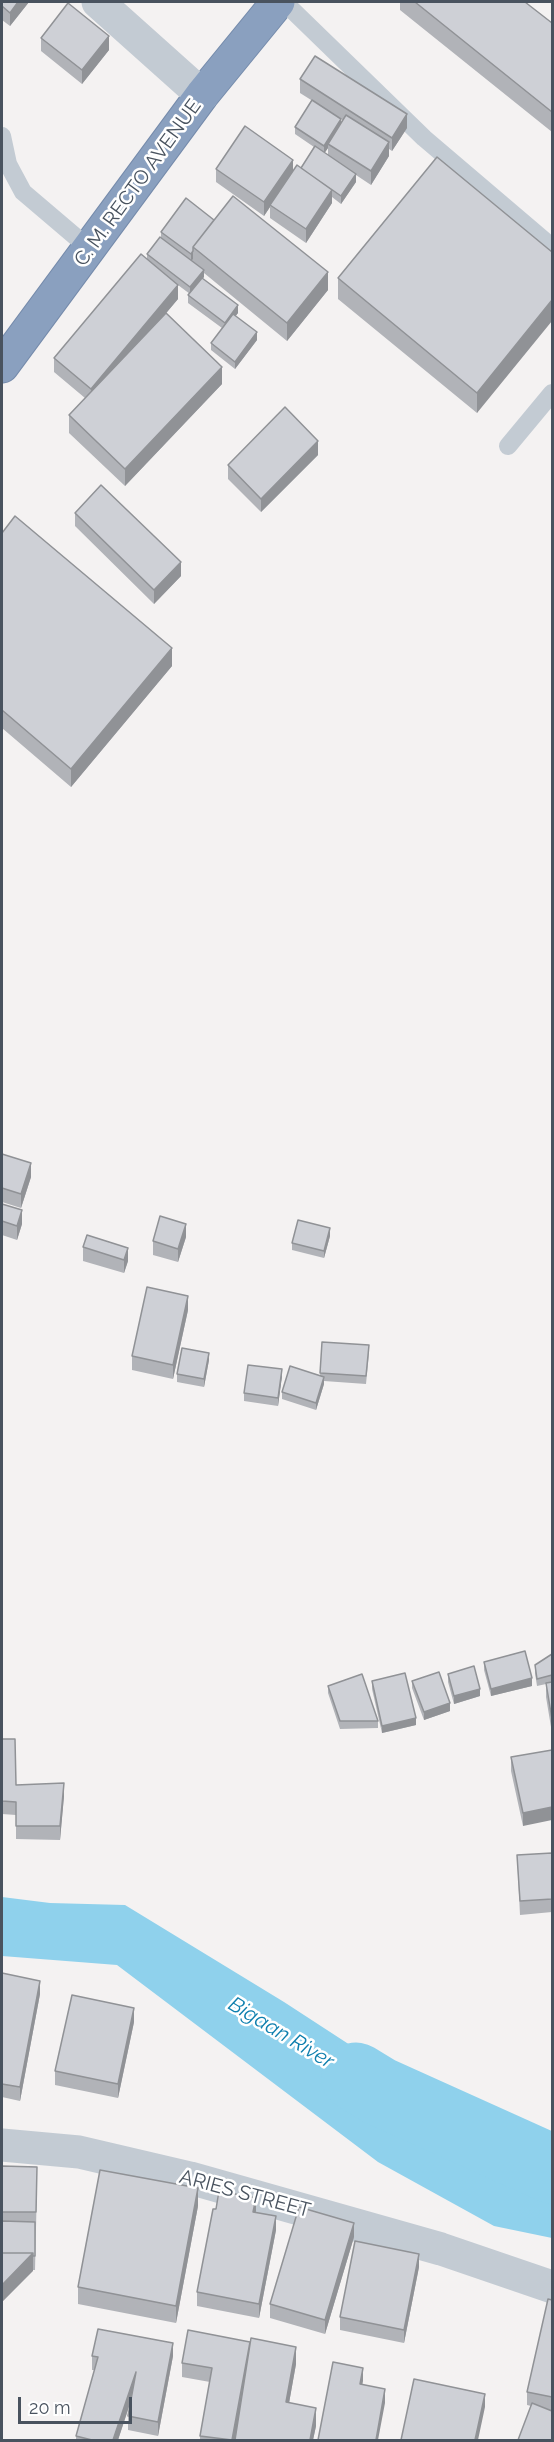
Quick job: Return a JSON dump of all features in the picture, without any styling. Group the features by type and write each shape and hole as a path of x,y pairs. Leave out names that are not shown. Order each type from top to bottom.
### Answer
{"highway":[{"name":"C. M. RECTO AVENUE","path":"2,366 202,95 278,2"}],"street":[{"path":"98,2 202,95"},
{"name":"ARIES STREET","path":"2,2145 79,2152 190,2178 441,2249 552,2287"}],"lane":[{"path":"284,2 424,138 552,247"},
{"path":"2,136 8,164 23,192 90,249"},
{"path":"508,446 552,393"}],"water":[{"path":"2,1897 50,1903 125,1905 284,2002 390,2071 503,2175 552,2182 552,2238 494,2226 378,2162 117,1965 2,1956"}],"building":[{"path":"2,2 18,2 10,13 2,6"},
{"path":"415,2 525,2 552,23 552,112"},
{"path":"68,3 109,36 82,70 41,38"},
{"path":"315,56 407,114 392,138 300,79"},
{"path":"312,100 341,119 324,146 295,127"},
{"path":"346,115 389,142 371,171 328,144"},
{"path":"245,126 293,160 264,202 216,169"},
{"path":"315,146 356,174 341,196 301,168"},
{"path":"437,157 552,252 552,300 477,393 338,278"},
{"path":"297,165 332,190 306,229 270,205"},
{"path":"233,196 328,272 287,323 193,247"},
{"path":"186,198 214,220 193,247 191,254 161,232"},
{"path":"160,237 204,270 190,287 147,254"},
{"path":"141,254 178,285 91,389 54,358"},
{"path":"202,278 238,305 225,323 188,295"},
{"path":"166,313 222,367 125,469 69,415"},
{"path":"233,314 257,332 235,362 211,343"},
{"path":"285,407 318,441 261,499 228,465"},
{"path":"101,485 181,562 154,590 75,513"},
{"path":"15,516 172,648 71,769 2,710 2,533"},
{"path":"2,1154 31,1163 21,1194 2,1188"},
{"path":"2,1204 22,1210 17,1226 2,1221"},
{"path":"160,1216 186,1224 178,1249 153,1241"},
{"path":"298,1220 330,1228 324,1251 292,1243"},
{"path":"87,1235 128,1248 124,1260 83,1247"},
{"path":"147,1287 188,1296 173,1365 132,1356"},
{"path":"322,1342 369,1345 366,1376 320,1373"},
{"path":"182,1348 209,1353 204,1379 177,1374"},
{"path":"248,1365 282,1369 278,1398 244,1393"},
{"path":"290,1366 324,1377 316,1403 282,1392"},
{"path":"525,1651 532,1678 491,1689 484,1662"},
{"path":"552,1654 552,1675 537,1679 535,1665"},
{"path":"474,1666 480,1689 454,1696 448,1674"},
{"path":"439,1672 450,1703 424,1712 412,1681"},
{"path":"405,1673 416,1718 382,1726 372,1681"},
{"path":"362,1674 378,1721 340,1721 328,1686"},
{"path":"552,1682 552,1719 546,1683"},
{"path":"2,1739 15,1739 16,1785 64,1783 60,1826 16,1826 16,1802 2,1801"},
{"path":"552,1750 552,1807 523,1813 511,1757"},
{"path":"552,1853 552,1899 520,1901 517,1855"},
{"path":"2,1973 40,1981 20,2087 2,2084"},
{"path":"72,1995 134,2008 118,2084 55,2071"},
{"path":"2,2166 37,2167 36,2212 2,2212"},
{"path":"100,2170 198,2188 176,2306 78,2287"},
{"path":"219,2191 256,2198 253,2212 276,2216 259,2304 197,2292 213,2209 216,2209"},
{"path":"299,2207 354,2223 325,2320 270,2304"},
{"path":"2,2221 35,2222 35,2256 33,2253 2,2253"},
{"path":"355,2241 419,2254 404,2330 340,2317"},
{"path":"2,2253 33,2253 2,2285"},
{"path":"548,2299 552,2300 552,2397 527,2392"},
{"path":"98,2329 173,2343 158,2422 128,2416 136,2372 113,2440 92,2440 76,2436 98,2357 92,2356"},
{"path":"188,2330 250,2342 232,2440 200,2436 212,2368 182,2363"},
{"path":"251,2338 296,2347 286,2402 316,2408 310,2440 235,2440"},
{"path":"333,2362 363,2368 360,2384 385,2389 376,2440 318,2440"},
{"path":"414,2379 485,2394 475,2440 401,2440"},
{"path":"532,2403 552,2411 552,2440 518,2440"}],"waterway":[{"name":"Bigaan River","path":"356,2077 379,2091 552,2169"}]}
